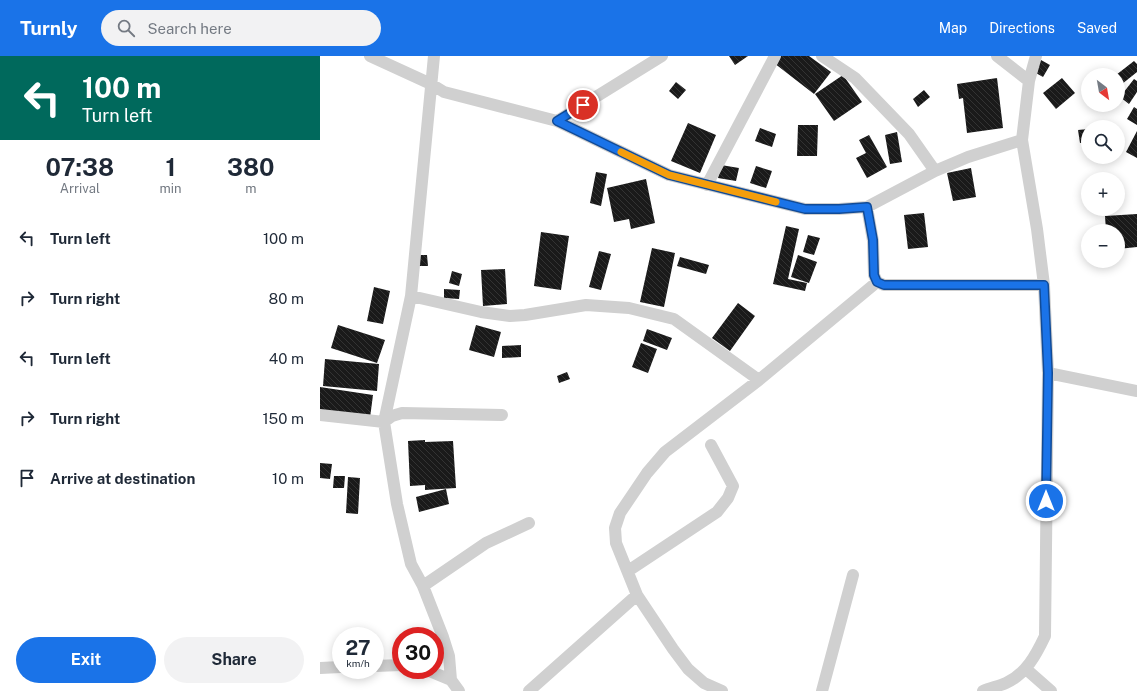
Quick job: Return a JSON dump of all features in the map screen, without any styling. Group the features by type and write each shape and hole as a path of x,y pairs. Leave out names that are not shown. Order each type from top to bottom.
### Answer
{"street":[{"path":"370,56 431,84 444,92 557,121 669,175 805,209 867,207 935,171 968,157 1022,140"},
{"path":"434,56 412,296 384,422 397,504 410,564 423,586 443,637 449,656 451,680 459,691"},
{"path":"557,121 662,56"},
{"path":"707,185 775,56"},
{"path":"822,56 855,78 909,134 935,171"},
{"path":"997,56 1029,81"},
{"path":"983,691 1007,682 1026,669 1045,636 1048,373 1044,285 1037,229 1022,140 1029,81 1036,56"},
{"path":"867,207 873,240 874,275 877,282 884,285 1044,285"},
{"path":"722,691 704,683 688,669 637,595 616,543 615,528 620,513 647,473 665,452 758,380 877,282"},
{"path":"412,296 481,312 510,316 586,305 629,308 674,319 758,380"},
{"path":"1048,373 1137,391"},
{"path":"320,415 384,422 392,416 402,413 502,415"},
{"path":"628,571 717,512 728,498 733,486 711,445"},
{"path":"423,586 486,543 529,523"},
{"path":"822,691 853,575"},
{"path":"529,691 637,595"},
{"path":"320,668 332,667"},
{"path":"1026,669 1051,691"},
{"path":"444,677 451,680"}],"building":[{"path":"729,56 748,56 735,65"},
{"path":"779,56 809,56 831,72 814,94 774,63"},
{"path":"1041,60 1050,65 1043,77 1034,72"},
{"path":"1134,61 1137,64 1137,72 1125,82 1125,68"},
{"path":"843,75 862,102 834,121 815,94"},
{"path":"997,78 1003,128 967,133 963,98 959,99 957,84"},
{"path":"1062,78 1075,93 1056,109 1043,93"},
{"path":"1134,79 1137,81 1137,92 1129,104 1125,101 1125,91"},
{"path":"676,82 686,90 678,99 669,91"},
{"path":"924,90 930,97 918,107 913,99"},
{"path":"1134,107 1137,109 1137,125 1127,119"},
{"path":"688,123 716,135 700,173 671,161"},
{"path":"798,125 818,125 817,156 797,156"},
{"path":"760,128 776,134 772,147 755,141"},
{"path":"1078,130 1081,130 1081,143 1080,143"},
{"path":"1137,131 1137,158 1126,152"},
{"path":"897,132 902,162 890,164 885,135"},
{"path":"869,135 887,167 867,178 856,158 866,153 859,140"},
{"path":"721,165 739,168 736,181 718,178"},
{"path":"756,166 772,171 766,188 750,183"},
{"path":"971,168 976,197 953,201 947,173"},
{"path":"596,172 607,174 601,206 590,203"},
{"path":"646,179 655,223 631,229 629,219 614,222 607,188"},
{"path":"924,213 928,247 908,249 904,215"},
{"path":"1137,214 1137,247 1125,248 1125,224 1106,224 1105,216 1125,216 1125,215"},
{"path":"786,226 799,229 788,279 807,283 805,291 773,284"},
{"path":"541,232 569,236 561,290 534,286"},
{"path":"808,235 820,238 814,255 803,252"},
{"path":"652,248 675,253 664,307 640,302"},
{"path":"599,251 611,254 601,290 589,287"},
{"path":"416,255 427,255 428,266 417,266"},
{"path":"798,255 817,262 809,283 791,277"},
{"path":"680,257 709,265 706,274 677,266"},
{"path":"505,269 507,304 483,306 481,270"},
{"path":"452,271 462,274 459,286 449,283"},
{"path":"374,287 390,291 383,324 367,321"},
{"path":"444,289 460,290 459,299 444,298"},
{"path":"738,303 755,316 730,351 712,338"},
{"path":"338,325 385,340 377,363 331,348"},
{"path":"476,325 501,332 494,357 469,350"},
{"path":"647,329 672,338 667,350 643,341"},
{"path":"641,343 657,349 648,373 632,367"},
{"path":"521,345 521,357 502,358 502,346"},
{"path":"325,359 379,364 377,391 323,386"},
{"path":"567,372 570,379 559,383 557,376"},
{"path":"320,387 373,395 370,418 320,411"},
{"path":"425,440 425,442 453,441 456,488 425,490 425,485 410,486 408,441"},
{"path":"320,463 332,464 330,479 320,478"},
{"path":"334,476 345,476 344,488 333,488"},
{"path":"348,477 360,478 358,514 346,513"},
{"path":"446,489 449,504 419,512 416,497"}],"slow traffic":[{"path":"621,152 669,175 776,202"}],"route":[{"path":"583,105 557,121 669,175 805,209 867,207 873,240 874,275 877,282 884,285 1044,285 1048,373 1046,501"}]}
